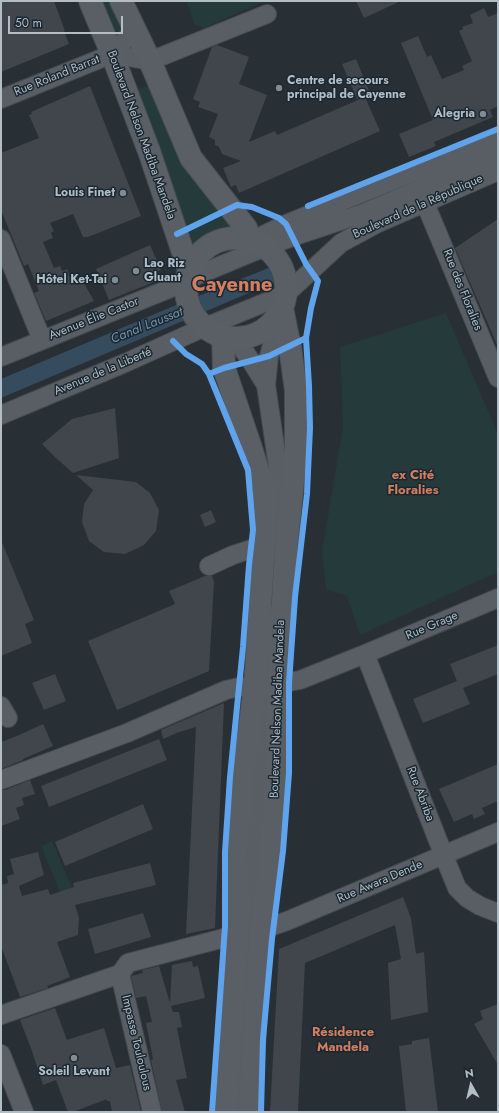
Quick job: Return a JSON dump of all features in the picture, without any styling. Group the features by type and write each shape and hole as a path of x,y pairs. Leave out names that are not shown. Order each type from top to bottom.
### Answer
{"main road":[{"name":"Boulevard Nelson Madiba Mandela","path":"90,1 149,151 187,280"},
{"path":"121,1 150,61 191,158 246,228 283,271 285,295 278,316 272,323 250,336 215,330 189,306 187,280 199,255 206,248 214,244 236,238 264,249"},
{"name":"Boulevard Nelson Madiba Mandela","path":"250,1112 261,930 272,850 276,774 278,684 286,550 296,444 296,391 285,295"},
{"name":"Boulevard Nelson Madiba Mandela","path":"215,330 224,368 264,489 264,545 255,687 243,776 236,851 239,907 226,1112"}],"street":[{"path":"150,61 267,14"},
{"name":"Rue Roland Barrat","path":"1,99 112,54 134,30"},
{"name":"Rue Roland Barrat","path":"112,54 150,61"},
{"path":"264,249 286,224 498,138"},
{"path":"264,249 292,237 361,214 498,156"},
{"name":"Boulevard de la République","path":"285,295 341,242 378,223 498,172"},
{"name":"Rue des Floralies","path":"424,203 498,378"},
{"path":"341,242 361,214"},
{"path":"1,239 42,340"},
{"name":"Avenue Élie Castor","path":"1,357 171,288 187,280"},
{"path":"266,385 251,361 215,330 285,295"},
{"path":"238,1112 240,1054 279,524 278,467 266,385 268,356 285,295"},
{"name":"Avenue de la Liberté","path":"1,415 125,363 215,330"},
{"path":"209,566 233,555 264,545"},
{"name":"Rue Grage","path":"278,684 300,680 498,598"},
{"name":"Rue Abriba","path":"365,654 457,888 467,898 480,906 498,913"},
{"path":"1,780 127,733 226,690 239,687 255,687"},
{"name":"Rue Awara Dende","path":"261,930 287,921 498,832"},
{"path":"1,1015 120,974 128,963 237,936"},
{"name":"Impasse Touloulous","path":"120,974 152,1112"},
{"path":"1,1054 24,1112"}],"green space":[{"path":"101,1 113,1 124,27 121,30 117,32 114,30"},
{"path":"186,1 265,1 204,28 195,25"},
{"path":"151,85 232,227 209,233 189,248 135,90"},
{"path":"446,313 498,434 498,572 360,635 347,596 326,589 322,552 343,427 340,347"},
{"path":"52,841 72,888 60,892 41,846"}],"water":[{"name":"Canal Laussat","path":"291,259 296,273 1,398 1,379 176,305"}],"building":[{"path":"1,1 54,1 69,44 1,72"},
{"path":"356,1 401,1 364,18"},
{"path":"484,8 488,17 498,13 498,106 490,110 493,117 434,142 436,146 409,157 399,134 433,120 401,43 418,36 427,57 431,55 442,79 464,70 462,66 472,61 459,31 463,29 462,27 473,23 470,15"},
{"path":"217,45 249,57 239,84 267,95 249,142 275,131 277,135 365,97 380,131 239,193 236,185 231,187 223,168 241,161 222,154 219,147 215,145 215,140 209,137 218,114 198,107 200,102 193,99 212,47"},
{"path":"356,59 370,93 357,99 342,64"},
{"path":"90,86 141,216 88,237 83,237 73,214 50,223 54,231 51,233 53,238 43,242 54,268 60,266 62,271 67,269 71,280 80,276 94,301 46,321 34,293 39,291 28,264 24,266 1,210 1,153 39,138 29,115 32,114 31,112"},
{"path":"498,219 498,347 455,248"},
{"path":"150,245 161,270 151,274 154,282 109,300 96,269"},
{"path":"115,408 119,458 73,473 42,444 72,419"},
{"path":"76,475 136,482 150,493 159,510 156,531 144,545 125,554 104,552 89,541 82,522 84,504 93,490"},
{"path":"211,510 216,522 205,527 200,515"},
{"path":"1,540 34,620 25,624 32,643 1,656"},
{"path":"205,576 212,576 214,582 209,671 117,710 88,641 175,604 169,591"},
{"path":"498,645 498,674 463,688 470,704 423,723 413,699 457,681 450,664"},
{"path":"55,674 66,701 44,710 32,683"},
{"path":"224,703 215,928 186,934 196,727 163,739 161,730"},
{"path":"43,724 53,746 1,769 1,742"},
{"path":"159,739 167,760 49,807 41,786"},
{"path":"498,764 498,801 482,808 485,814 474,819 472,814 454,822 439,789"},
{"path":"30,780 35,794 22,798 24,805 16,808 20,819 1,826 1,790 5,790"},
{"path":"143,804 153,829 65,866 55,842"},
{"path":"38,852 44,875 19,886 22,896 48,889 50,895 74,887 73,883 150,863 156,885 75,905 79,918 78,935 57,942 70,977 47,986 48,988 20,997 1,946 1,885 8,883 7,876 14,874 10,859"},
{"path":"403,897 411,918 416,954 424,952 428,1012 391,1020 388,963 401,959 395,925 305,963 298,1112 270,1112 279,949"},
{"path":"143,913 151,937 95,954 88,929"},
{"path":"192,961 193,967 198,966 205,998 171,1006 173,1012 179,1012 182,1027 177,1028 187,1078 176,1080 185,1112 162,1112 151,1060 153,1059 146,1023 152,1022 146,996 136,998 131,976 143,973 142,970 159,966 170,1003 172,965"},
{"path":"498,1004 498,1065 474,1024 483,1019 480,1011"},
{"path":"55,1008 67,1040 104,1028 116,1068 130,1065 141,1112 112,1112 110,1101 107,1101 107,1099 73,1112 68,1112 56,1080 43,1085 20,1020"},
{"path":"429,1038 438,1112 406,1112 399,1046 412,1044 412,1041"}],"cycle path":[{"path":"308,206 498,129"},
{"path":"177,234 237,205 252,207 279,218 286,224 306,264 318,281 311,308 306,338 310,428 307,494 295,597 289,683 289,773 283,851 272,939 263,1039 261,1112"},
{"path":"209,374 224,368 269,356 306,338"},
{"path":"173,341 186,354 202,364 209,374 248,470 253,530 230,777 225,852 225,926 212,1112"}],"place":[{"name":"Centre de secours principal de Cayenne","path":"279,88"},
{"name":"Alegria","path":"483,114"},
{"name":"Louis Finet","path":"123,193"},
{"name":"Lao Riz Gluant","path":"136,271"},
{"name":"Hôtel Ket-Tai","path":"115,280"},
{"name":"Soleil Levant","path":"74,1058"}],"district":[{"name":"Cayenne","path":"232,286"},
{"name":"ex Cité Floralies","path":"413,484"},
{"name":"Résidence Mandela","path":"343,1040"}]}
